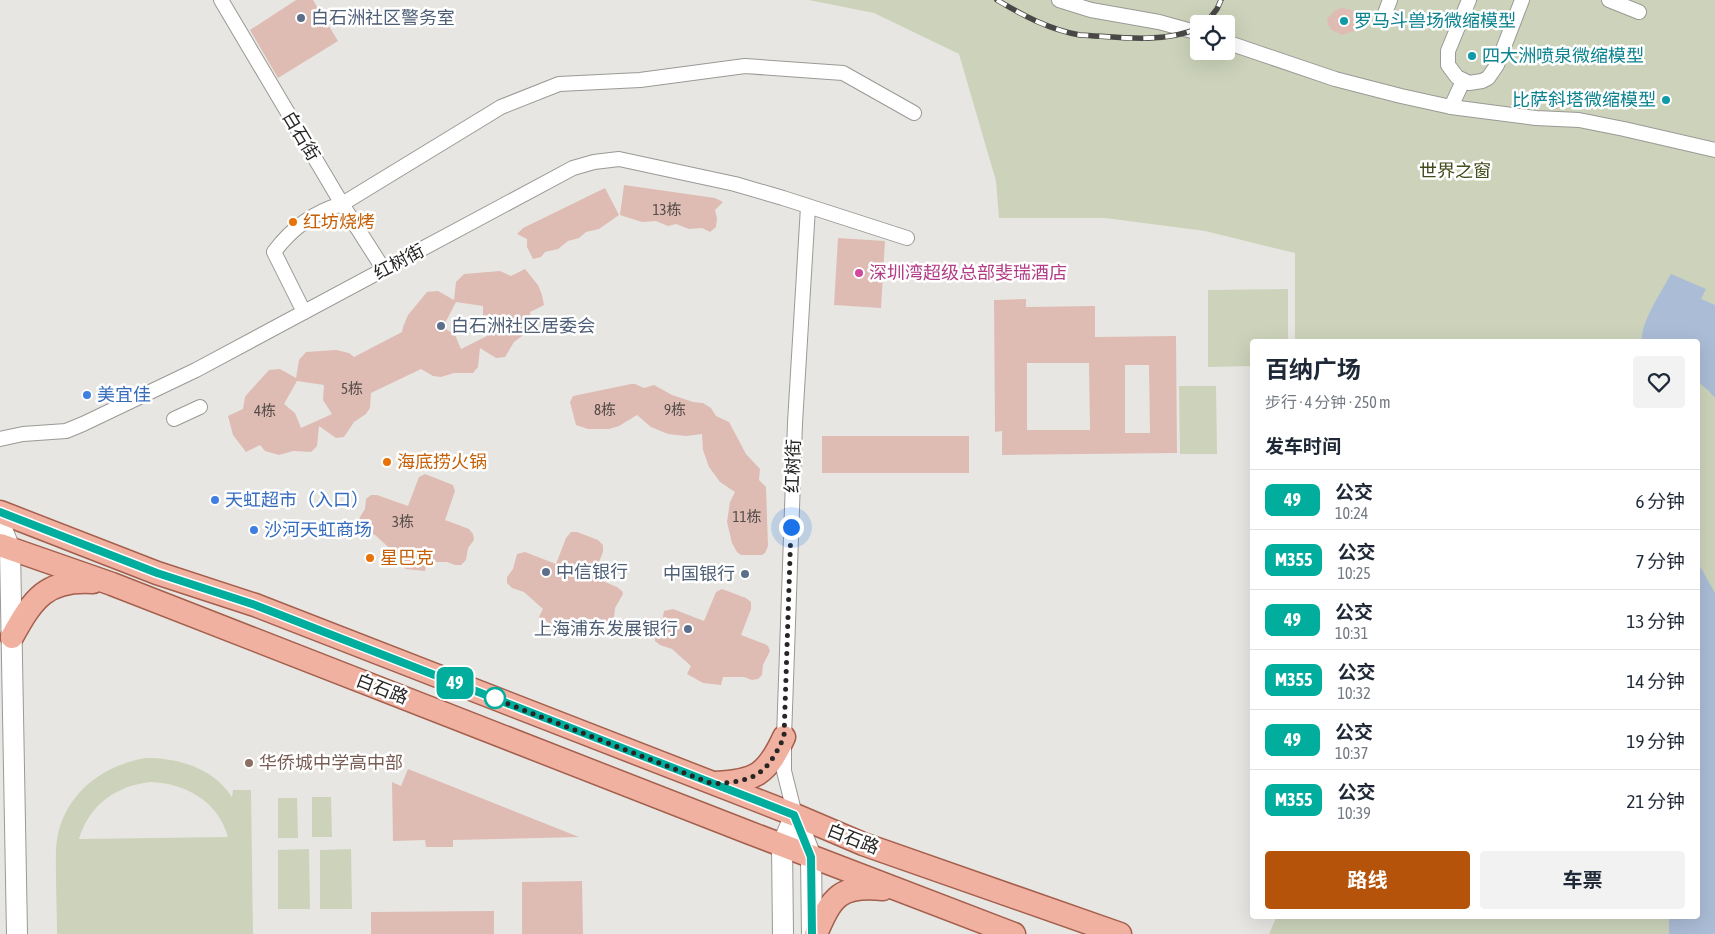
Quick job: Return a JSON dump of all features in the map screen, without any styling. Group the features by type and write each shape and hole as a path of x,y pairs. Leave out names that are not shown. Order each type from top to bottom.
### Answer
{"main road":[{"name":"白石路","path":"0,512 157,573 255,605 794,815 863,844 1120,934"},
{"name":"白石路","path":"5,547 112,584 811,857 1014,934"},
{"path":"12,637 26,611 35,600 52,588 79,581 112,584"},
{"path":"713,784 745,780 758,775 775,757 784,737"},
{"path":"814,934 833,900 839,894 856,889 873,888 900,891"}],"street":[{"name":"白石街","path":"221,0 342,204 384,270"},
{"path":"1059,0 1091,10 1159,22 1190,31"},
{"path":"1384,16 1390,0"},
{"path":"1469,0 1448,51 1447,59 1451,71 1463,81 1475,83 1482,81 1493,72 1522,0"},
{"path":"1609,0 1639,12"},
{"path":"1235,45 1335,79 1451,107 1536,118 1579,120 1715,150"},
{"path":"304,312 274,252 285,237 304,222 327,208 342,204 501,107 559,84 640,80 745,66 843,73 914,113"},
{"path":"1451,107 1463,81"},
{"name":"红树街","path":"0,439 23,434 66,431 196,370 573,168 594,162 619,160 735,184 907,238"},
{"name":"红树街","path":"794,815 784,771 784,737 795,423 808,207"},
{"path":"174,419 200,407"},
{"path":"0,524 5,547 12,637 16,934"},
{"path":"783,934 782,845 794,815"},
{"path":"794,815 811,857 814,934"}],"green space":[{"name":"世界之窗","path":"809,0 1715,0 1715,934 1269,934 1276,919 1700,919 1700,339 1295,339 1295,253 1205,231 1105,218 999,218 996,181 959,54 874,13"},
{"path":"1288,289 1288,339 1250,339 1250,366 1208,367 1208,290"},
{"path":"1179,386 1216,386 1217,454 1180,454"},
{"path":"146,758 158,758 183,763 205,772 224,787 232,797 233,790 251,790 253,934 57,934 56,850 58,834 63,819 70,805 90,782 116,767","holes":["150,782 163,783 187,790 208,804 217,813 228,837 79,839 90,816 106,799 115,793 138,784"]},
{"path":"312,797 331,797 332,837 312,837"},
{"path":"278,798 297,798 298,838 278,838"},
{"path":"309,849 310,909 278,909 278,850"},
{"path":"351,849 352,909 320,909 320,850"}],"water":[{"path":"1671,274 1706,289 1701,299 1715,305 1715,398 1700,384 1700,339 1642,339 1644,325"},
{"path":"1700,567 1715,593 1715,934 1669,934 1669,919 1700,919"}],"building":[{"path":"296,0 313,0 338,41 278,78 250,30"},
{"name":"罗马斗兽场微缩模型","path":"1343,8 1354,11 1360,20 1359,26 1354,31 1342,35 1332,30 1328,25 1327,19 1335,10"},
{"path":"624,185 715,198 723,202 715,210 717,218 716,227 710,232 702,228 689,229 676,224 668,226 656,221 642,222 620,215"},
{"path":"605,188 619,215 599,229 586,232 579,238 568,241 558,249 545,252 541,257 533,259 527,247 527,239 517,234 523,228"},
{"name":"深圳湾超级总部斐瑞酒店","path":"838,238 885,241 881,308 834,305"},
{"path":"525,269 538,285 544,305 530,312 531,319 526,333 514,342 505,357 496,358 480,348 478,367 473,373 454,373 441,377 433,376 421,369 371,393 370,408 366,414 354,422 344,437 336,438 319,426 317,446 311,452 293,451 279,455 265,451 260,445 246,452 233,435 228,416 243,409 245,397 269,370 280,369 296,378 299,360 306,352 336,350 349,353 354,357 402,332 408,315 427,292 438,291 454,300 456,282 464,274 500,271 511,276","holes":["456,302 483,306 483,320 491,334 461,349 455,335 443,327","297,381 324,385 323,400 332,414 301,428 295,413 284,404"]},
{"path":"1026,299 1026,307 1095,306 1095,337 1176,336 1177,453 1002,455 1002,431 995,432 994,300","holes":["1027,363 1089,363 1090,430 1027,430","1125,365 1149,365 1150,433 1125,433"]},
{"path":"631,384 644,388 654,385 672,395 693,402 703,403 711,408 716,416 729,422 746,454 760,469 759,480 766,487 768,546 765,553 762,555 741,555 732,543 727,522 730,502 735,492 720,482 709,467 703,450 702,434 686,436 668,434 651,427 637,415 619,426 609,429 588,429 576,425 570,402 573,396"},
{"path":"822,436 969,436 969,473 822,473"},
{"path":"425,474 453,485 455,491 445,520 469,529 473,534 474,540 468,548 466,560 461,565 447,562 427,562 425,571 406,569 390,560 394,552 375,535 363,530 359,526 358,520 365,509 366,499 371,495 377,495 408,506 419,477"},
{"path":"571,532 577,532 598,540 603,545 603,552 593,577 617,587 623,594 615,608 614,618 610,622 596,619 576,619 574,628 555,626 539,617 543,609 524,592 512,588 507,583 507,577 513,569 517,554 525,552 556,564 566,538"},
{"path":"722,589 746,598 751,602 751,609 741,635 765,644 770,651 763,665 762,675 758,679 723,677 721,685 703,683 687,674 691,666 672,649 655,641 655,634 661,627 664,611 673,609 704,621 716,592"},
{"path":"408,769 579,837 453,840 453,847 426,847 425,840 393,841 392,782 401,786"},
{"path":"582,881 583,934 522,934 522,882"},
{"path":"494,911 494,934 371,934 371,912"}],"railway":[{"path":"997,0 1058,30 1080,35 1155,38 1190,31"},
{"path":"1212,15 1221,0"}],"bus line":[{"name":"49","path":"0,512 157,573 255,605 794,815 811,857 812,934"}],"place":[{"name":"白石洲社区警务室","path":"301,18"},
{"name":"罗马斗兽场微缩模型","path":"1344,21"},
{"name":"四大洲喷泉微缩模型","path":"1472,56"},
{"name":"比萨斜塔微缩模型","path":"1666,100"},
{"name":"红坊烧烤","path":"293,222"},
{"name":"深圳湾超级总部斐瑞酒店","path":"859,273"},
{"name":"白石洲社区居委会","path":"441,326"},
{"name":"美宜佳","path":"87,395"},
{"name":"海底捞火锅","path":"387,462"},
{"name":"天虹超市（入口）","path":"215,500"},
{"name":"沙河天虹商场","path":"254,530"},
{"name":"星巴克","path":"370,558"},
{"name":"中信银行","path":"546,572"},
{"name":"中国银行","path":"745,574"},
{"name":"上海浦东发展银行","path":"688,629"},
{"name":"华侨城中学高中部","path":"249,763"}],"route":[{"path":"495,698 493,698 713,784 745,780 758,775 775,757 784,737 791,527"}]}
